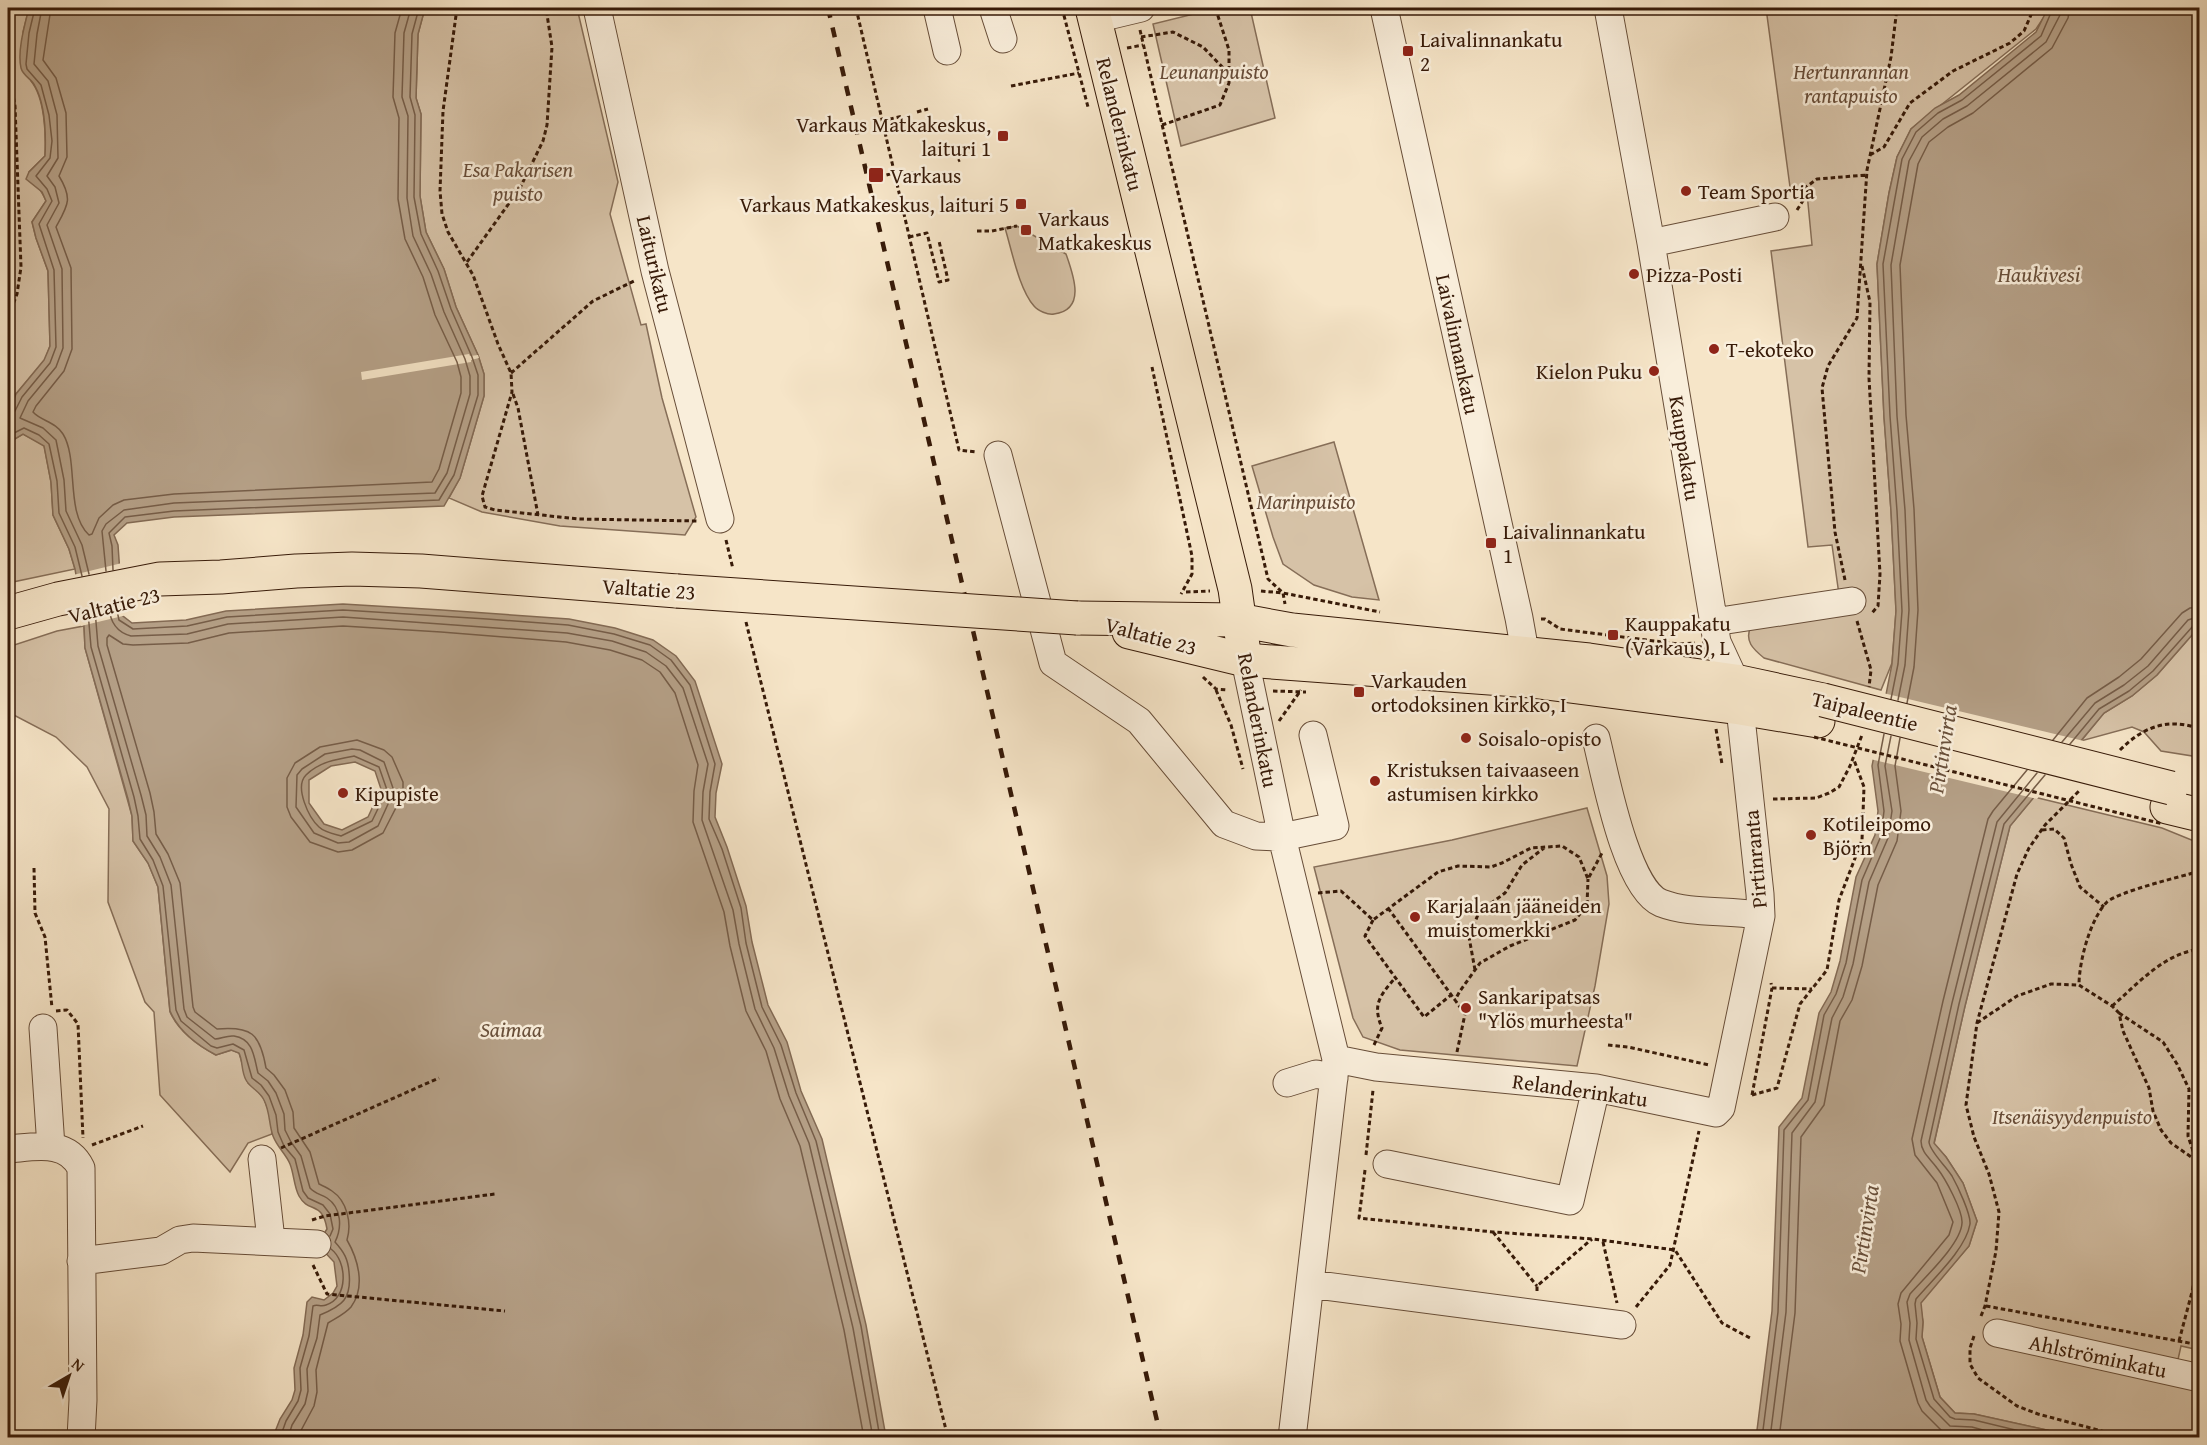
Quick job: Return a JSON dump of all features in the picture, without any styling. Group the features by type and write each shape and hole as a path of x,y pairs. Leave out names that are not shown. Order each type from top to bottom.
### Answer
{"main road":[{"name":"Relanderinkatu","path":"1094,14 1235,589 1245,660"},
{"name":"Valtatie 23","path":"8,613 61,608 221,577 307,571 421,571 1085,619 1238,620 1528,666"},
{"name":"Valtatie 23","path":"8,634 61,608"},
{"name":"Valtatie 23","path":"1085,619 1245,660 1528,666"},
{"name":"Taipaleentie","path":"1528,666 1818,719 2175,804 2199,815"}],"street":[{"name":"Laiturikatu","path":"597,8 655,271 720,519"},
{"path":"937,8 947,51"},
{"path":"993,8 1003,39"},
{"path":"1094,14 1139,8"},
{"name":"Laivalinnankatu","path":"1384,8 1528,666"},
{"name":"Kauppakatu","path":"1608,8 1730,704"},
{"path":"1651,243 1775,218"},
{"path":"998,455 1053,663 1139,721 1224,824 1256,836 1282,837 1335,826 1312,735"},
{"path":"1716,632 1852,603"},
{"name":"Relanderinkatu","path":"1245,660 1282,837 1335,1068 1374,1058 1596,1088 1710,1111"},
{"name":"Pirtinranta","path":"1710,1111 1722,1108 1727,1089 1761,916 1730,704"},
{"path":"1596,738 1617,825 1631,862 1646,891 1659,902 1686,910 1740,911 1761,916"},
{"path":"43,1028 51,1147"},
{"path":"1287,1083 1335,1068 1292,1437"},
{"path":"1387,1164 1570,1201 1596,1088"},
{"path":"8,1149 51,1147 78,1154 81,1168 81,1437"},
{"path":"271,1154 271,1240"},
{"path":"81,1262 161,1251 180,1240 193,1238 310,1243"},
{"path":"1310,1284 1622,1325"},
{"name":"Ahlströminkatu","path":"1985,1326 2199,1378"}],"path":[{"path":"457,8 443,111 440,191 442,214 448,232 466,262 510,373 538,515"},
{"path":"466,262 520,188 543,141 548,125 552,47 546,8"},
{"path":"856,8 959,450"},
{"path":"1062,8 1091,117"},
{"path":"1139,8 1142,37 1161,126 1268,579 1283,593 1383,612"},
{"path":"1861,262 1870,302 1869,378 1880,574 1878,606 1871,614 1852,603 1842,571 1835,532 1822,388 1828,366 1857,318 1867,175 1891,57 1897,8"},
{"path":"1870,155 1884,147 1910,103 1953,71 2010,43 2024,31 2034,8"},
{"path":"1161,126 1220,105 1229,84 1229,50 1217,13"},
{"path":"1142,37 1173,32 1203,47 1229,74"},
{"path":"8,68 15,106 21,267 16,294 8,318"},
{"path":"1011,86 1079,73"},
{"path":"917,112 928,109"},
{"path":"882,121 903,116"},
{"path":"872,179 917,172"},
{"path":"1775,218 1796,211 1804,199 1806,187 1817,179 1867,175"},
{"path":"977,231 992,231 1017,226"},
{"path":"909,237 927,233 939,282 948,280 939,241"},
{"path":"510,373 592,301 655,271"},
{"path":"1151,361 1192,556 1192,574 1182,593 1174,599"},
{"path":"512,392 482,496 484,507 578,519 699,521 720,519 735,580"},
{"path":"744,613 948,1437"},
{"path":"1519,618 1545,619 1560,629 1678,644 1716,632"},
{"path":"1278,722 1302,692"},
{"path":"1722,768 1730,704"},
{"path":"1818,719 2175,804"},
{"path":"2117,753 2133,737 2157,725 2188,724 2199,729"},
{"path":"1752,1095 1777,1088 1800,1005 1827,970 1839,900 1862,840 1864,787 1853,758"},
{"path":"2085,785 2042,830 2017,874 1977,1023 1966,1105 1999,1212 1996,1251 1985,1306 1985,1326 1970,1348 1970,1364 1978,1378 2017,1406 2038,1414 2128,1437"},
{"path":"1588,879 1617,825"},
{"path":"2042,830 2054,829 2064,838 2080,887 2103,907"},
{"path":"1451,995 1424,1017 1365,936 1373,920 1438,872 1458,866 1491,867 1531,848 1562,846 1579,857 1588,879 1587,905 1575,920 1510,946 1480,963 1455,1000"},
{"path":"1475,971 1469,938 1479,912 1505,893 1522,865 1545,847"},
{"path":"34,868 35,914 45,937 53,1012 67,1010 78,1024 84,1133 78,1154"},
{"path":"2079,985 2079,971 2085,947 2103,907 2108,902 2120,895 2199,871"},
{"path":"1313,893 1341,891 1373,920"},
{"path":"1388,908 1466,1014 1455,1060"},
{"path":"2112,1006 2136,982 2165,962 2181,953 2199,949"},
{"path":"1395,978 1379,997 1378,1020 1382,1028 1374,1058 1359,1218 1493,1232 1593,1239 1675,1250"},
{"path":"1977,1023 2018,996 2051,984 2079,985 2163,1042 2189,1089 2188,1136 2198,1163"},
{"path":"1772,988 1812,989"},
{"path":"2119,1013 2123,1031 2149,1088 2153,1111 2161,1130 2171,1143 2198,1163"},
{"path":"1608,1045 1628,1047 1711,1065 1709,1075"},
{"path":"271,1154 439,1078"},
{"path":"1622,1325 1670,1265 1710,1111"},
{"path":"78,1154 143,1126"},
{"path":"325,1216 495,1194"},
{"path":"1493,1232 1537,1286"},
{"path":"1534,1313 1537,1286 1593,1239"},
{"path":"1603,1241 1622,1325"},
{"path":"310,1243 327,1294 505,1311"},
{"path":"1675,1250 1722,1323 1750,1338"},
{"path":"2179,1341 2192,1293 2199,1250"},
{"path":"1985,1306 2199,1345"},
{"path":"2189,1437 2199,1431"}],"green space":[{"path":"8,8 29,8 23,32 31,81 36,88 44,117 45,156 29,172 46,201 32,222 48,271 50,346 45,360 16,394 8,414"},
{"name":"Esa Pakarisen puisto","path":"425,8 577,8 618,182 610,214 641,325 646,324 662,398 696,517 685,535 560,526 482,512 449,498 460,478 484,396 484,374 456,307 444,269 426,232 420,196 421,114 416,98 418,34"},
{"name":"Leunanpuisto","path":"1218,8 1250,8 1275,118 1181,146 1153,24"},
{"name":"Hertunrannan rantapuisto","path":"1766,8 2050,8 2036,29 1911,129 1897,157 1877,264 1896,611 1892,663 1881,690 1764,658 1753,648 1749,640 1751,626 1842,616 1832,545 1808,547 1771,251 1812,245 1807,193 1790,187"},
{"path":"1017,226 1066,254 1075,290 1071,306 1064,311 1052,314 1043,312 1036,308 1024,290 1005,228"},
{"path":"23,434 44,445 51,482 53,515 69,549 75,569 8,583 8,443"},
{"name":"Marinpuisto","path":"1334,442 1379,600 1352,597 1314,585 1283,564 1252,466"},
{"path":"84,626 85,648 132,816 133,841 148,863 158,887 170,1012 184,1032 209,1051 216,1055 232,1050 239,1053 248,1083 264,1099 271,1117 272,1134 248,1143 230,1172 160,1095 154,1012 145,1002 108,902 109,809 87,767 56,737 8,712 8,647 57,631"},
{"path":"2199,627 2199,757 2161,751 2144,732 2132,727 2081,741 2104,713 2132,696 2157,675"},
{"name":"Itsenäisyydenpuisto","path":"2034,797 2162,828 2199,843 2199,1350 2181,1346 2177,1364 2199,1386 2199,1437 2078,1437 1974,1414 1955,1413 1940,1397 1922,1337 1923,1322 1920,1303 1969,1246 1977,1221 1963,1183 1946,1157 1934,1144 1965,1006 2010,826"},
{"path":"1587,808 1607,876 1609,904 1595,986 1577,1066 1400,1050 1363,1037 1353,1018 1314,867 1452,840"}],"water":[{"name":"Saimaa","path":"29,8 425,8 418,34 416,98 421,114 420,196 426,232 444,269 456,307 484,374 484,396 460,478 444,506 174,517 127,523 114,535 118,545 123,616 132,623 186,620 226,611 343,604 569,619 615,628 653,640 676,656 695,681 722,764 716,793 715,817 746,906 752,942 768,1005 787,1042 801,1091 822,1139 866,1325 886,1437 273,1437 295,1390 294,1368 303,1335 307,1302 312,1297 324,1300 333,1293 337,1286 334,1262 317,1244 327,1229 325,1220 319,1211 307,1205 299,1196 290,1164 273,1136 266,1105 258,1092 246,1080 239,1053 231,1050 216,1055 209,1051 184,1032 170,1011 158,887 148,863 133,841 132,816 128,799 85,648 75,569 69,549 53,515 51,482 44,446 23,434 8,443 8,414 16,394 44,360 50,346 48,271 32,222 46,201 42,192 26,179 29,172 45,156 41,102 34,84 22,71 20,61","holes":["355,762 375,771 381,789 368,817 342,830 324,824 309,803 309,780 331,766"]},
{"name":"Haukivesi","path":"2048,8 2199,8 2199,627 2157,675 2132,696 2104,713 2010,826 1934,1143 1963,1183 1977,1221 1969,1246 1921,1303 1922,1337 1940,1397 1955,1413 1974,1414 2078,1437 1756,1438 1772,1311 1779,1127 1802,1098 1819,1013 1831,992 1840,961 1856,877 1875,835 1878,811 1872,766 1892,664 1896,611 1877,264 1889,193 1897,157 1911,129 1935,108 1959,95 2036,32"}],"pier":[{"path":"469,354 470,356 478,355 479,358 471,362 362,380 361,372"},
{"path":"122,563 127,615 81,626 73,575"},
{"path":"1883,693 2084,741 2037,799 1870,759"}],"railway":[{"path":"828,8 1161,1438"}],"place":[{"name":"Laivalinnankatu 2","path":"1408,51"},
{"name":"Varkaus Matkakeskus, laituri 1","path":"1003,136"},
{"name":"Varkaus","path":"876,175"},
{"name":"Team Sportia","path":"1686,191"},
{"name":"Varkaus Matkakeskus, laituri 5","path":"1021,204"},
{"name":"Varkaus Matkakeskus","path":"1026,230"},
{"name":"Pizza-Posti","path":"1634,274"},
{"name":"T-ekoteko","path":"1714,349"},
{"name":"Kielon Puku","path":"1654,371"},
{"name":"Laivalinnankatu 1","path":"1491,543"},
{"name":"Kauppakatu (Varkaus), L","path":"1613,635"},
{"name":"Varkauden ortodoksinen kirkko, I","path":"1359,692"},
{"name":"Soisalo-opisto","path":"1466,738"},
{"name":"Kristuksen taivaaseen astumisen kirkko","path":"1375,781"},
{"name":"Kipupiste","path":"343,793"},
{"name":"Kotileipomo Björn","path":"1811,835"},
{"name":"Karjalaan jääneiden muistomerkki","path":"1415,917"},
{"name":"Sankaripatsas \"Ylös murheesta\"","path":"1466,1008"}],"water label":[{"name":"Pirtinvirta","path":"1942,749"},
{"name":"Pirtinvirta","path":"1864,1229"}]}
